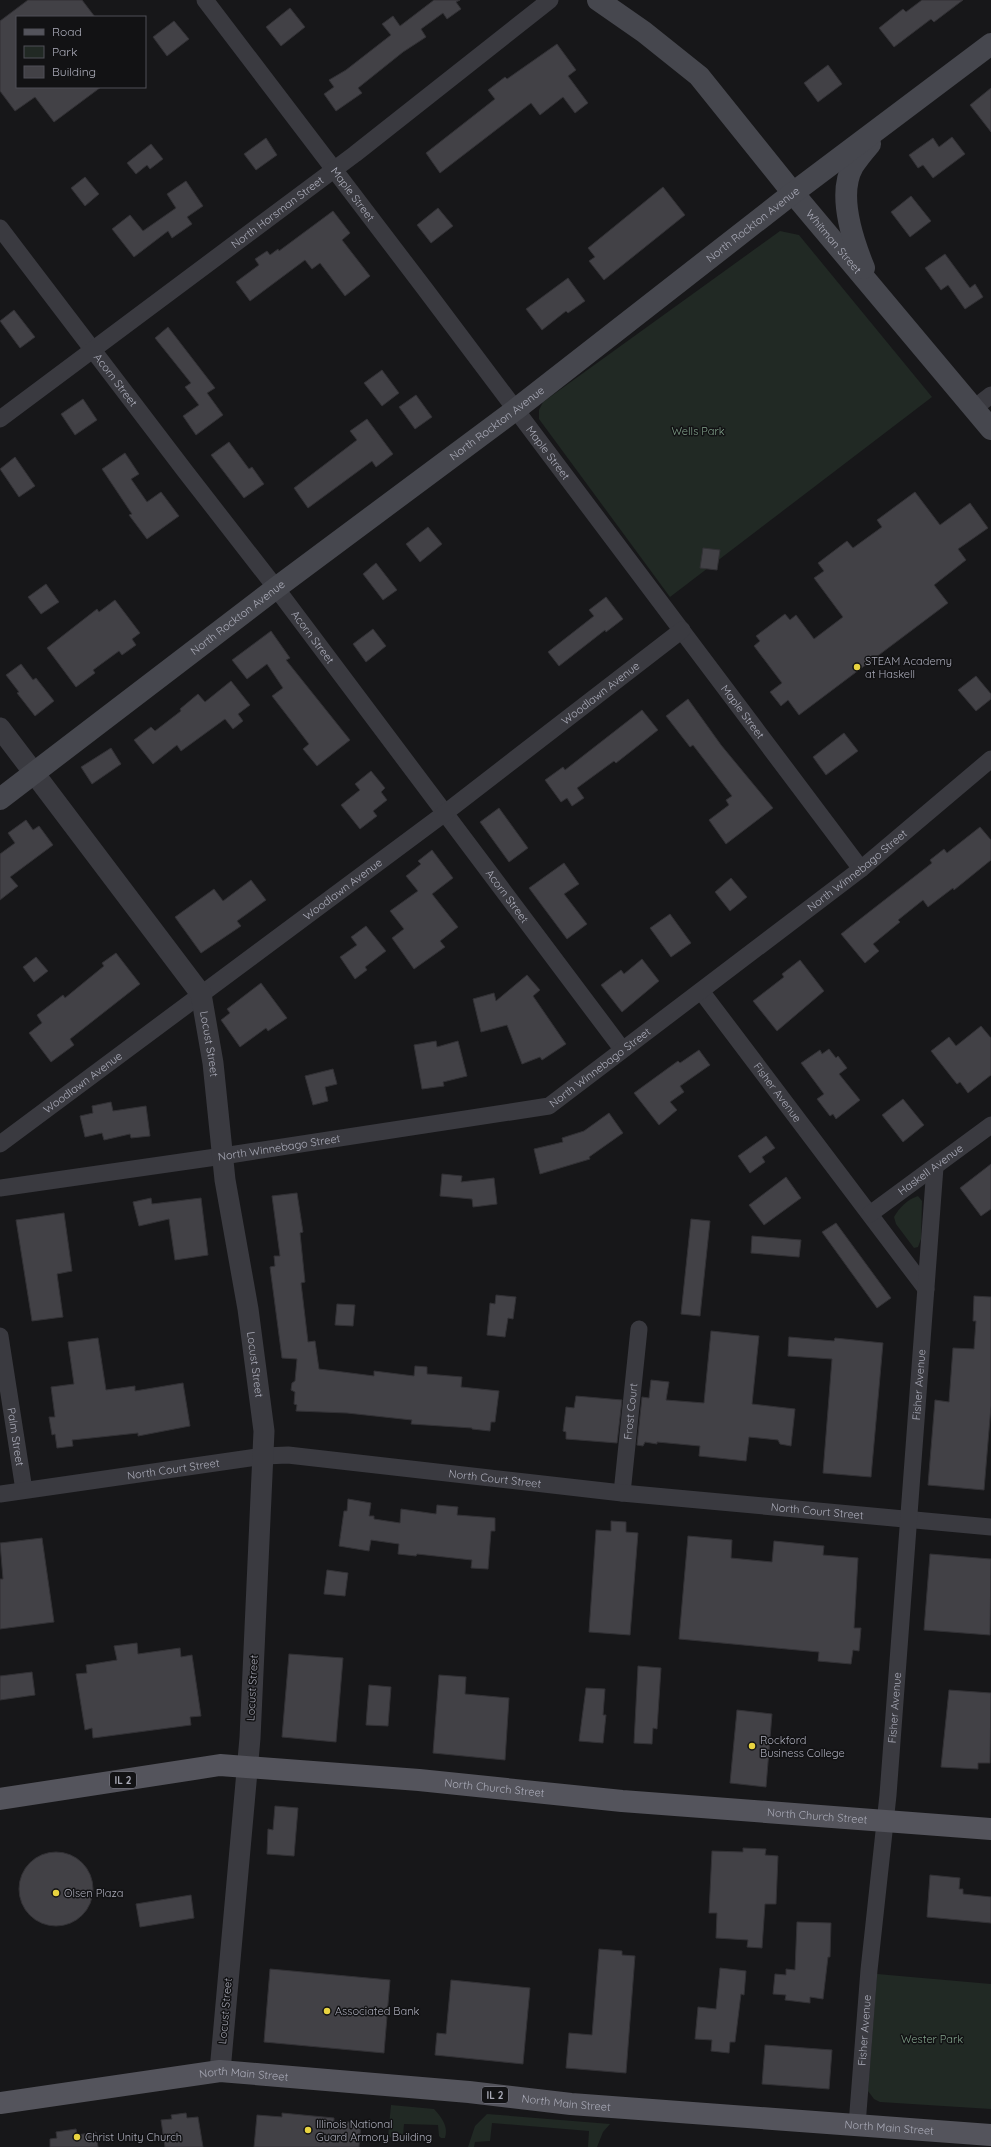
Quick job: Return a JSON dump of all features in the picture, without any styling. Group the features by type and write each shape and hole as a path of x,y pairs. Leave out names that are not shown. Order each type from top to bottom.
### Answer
{"main road":[{"name":"Whitman Street","path":"598,0 644,32 699,76 793,193 991,429"},
{"name":"North Rockton Avenue","path":"0,799 276,588 515,410 793,193 991,44"},
{"path":"871,286 853,240 846,199 852,167 885,124"},
{"name":"North Church Street","path":"0,1799 220,1764 420,1780 622,1801 674,1803 886,1822 991,1829"},
{"name":"North Main Street","path":"0,2102 220,2071 469,2092 572,2104 991,2135"}],"street":[{"name":"Maple Street","path":"205,0 861,869"},
{"name":"North Horsman Street","path":"0,419 334,169 550,0"},
{"name":"Acorn Street","path":"0,228 276,588 622,1049"},
{"path":"973,409 991,395"},
{"name":"Woodlawn Avenue","path":"0,1144 445,813 682,630"},
{"name":"Locust Street","path":"0,728 201,994 213,1063 225,1180 248,1309 264,1431 250,1738 246,1766 220,2071"},
{"name":"North Winnebago Street","path":"0,1188 223,1156 549,1106 622,1049 701,992 861,869 991,759"},
{"name":"Fisher Avenue","path":"701,992 926,1289"},
{"name":"Haskell Avenue","path":"870,1214 991,1125"},
{"name":"Fisher Avenue","path":"857,2125 869,1970 886,1822 907,1520 935,1167"},
{"name":"Frost Court","path":"622,1493 639,1329"},
{"name":"Palm Street","path":"0,1336 24,1490"},
{"name":"North Court Street","path":"0,1494 264,1456 288,1455 622,1493 991,1527"}],"green space":[{"name":"Wells Park","path":"780,231 799,235 932,397 670,597 539,419 539,410 543,402"},
{"path":"918,1196 922,1201 921,1239 918,1247 914,1248 896,1224 894,1217 904,1204"},
{"name":"Wester Park","path":"877,1974 991,1984 991,2109 880,2102 874,2099 868,2091"},
{"path":"391,2105 434,2109 442,2119 445,2126 445,2138 441,2138 439,2136 438,2125 404,2124 403,2136 401,2138 388,2137"},
{"path":"487,2114 610,2124 603,2132 597,2147 588,2147 589,2131 492,2123 490,2141 475,2142 474,2147 468,2147 475,2126"}],"building":[{"path":"28,0 82,0 94,16 16,16 16,88 100,88 54,122 35,97 15,111 0,91 0,21"},
{"path":"434,0 460,0 456,2 461,9 447,19 443,13 421,29 426,37 403,52 358,88 362,93 336,111 324,94 334,87 329,80 346,70 391,35 382,24 393,16 400,26"},
{"path":"922,0 963,0 934,22 931,19 894,47 879,28 903,9 906,12"},
{"path":"290,8 305,27 281,46 266,27"},
{"path":"174,21 189,39 167,56 153,37"},
{"path":"557,44 576,70 568,76 588,103 575,113 563,97 540,115 531,103 440,173 426,153 495,99 488,90 505,77 507,79"},
{"path":"828,65 842,84 818,102 804,83"},
{"path":"991,88 991,132 970,105"},
{"path":"952,137 965,154 933,178 923,165 918,168 909,155 933,138 939,147"},
{"path":"266,138 277,155 256,170 244,154"},
{"path":"151,144 163,159 150,169 147,165 136,174 127,163"},
{"path":"85,177 99,194 85,206 71,188"},
{"path":"186,181 203,206 187,217 192,224 172,238 168,231 134,257 112,229 130,215 143,231 176,208 167,194"},
{"path":"663,187 685,215 604,280 589,261 595,257 588,248"},
{"path":"911,196 931,221 910,237 891,212"},
{"path":"438,208 453,226 431,243 417,225"},
{"path":"333,211 350,233 342,240 370,276 345,296 320,263 312,269 305,260 250,301 236,282 259,265 255,259 267,251 270,255 278,249 279,251"},
{"path":"945,254 970,288 975,284 983,297 965,309 948,285 941,290 925,268"},
{"path":"568,278 585,301 568,313 566,311 542,330 526,309"},
{"path":"14,310 35,337 20,348 0,321"},
{"path":"168,327 215,388 207,393 223,415 196,435 183,416 199,405 185,387 191,383 155,338"},
{"path":"382,370 399,393 382,406 364,383"},
{"path":"416,395 432,417 415,429 399,407"},
{"path":"83,399 97,420 75,435 61,414"},
{"path":"367,419 393,454 376,467 372,461 308,508 294,488 357,440 350,431"},
{"path":"229,442 249,469 252,467 264,484 244,498 211,455"},
{"path":"125,453 139,474 131,479 147,502 161,492 179,516 147,539 129,515 132,514 102,469"},
{"path":"15,457 35,486 19,497 0,469"},
{"path":"915,492 940,525 970,503 988,528 958,549 966,560 934,585 948,603 799,715 788,700 781,706 770,692 782,683 754,646 760,641 756,636 785,614 790,620 796,615 814,639 843,617 814,578 824,571 818,563 847,541 853,548 882,527 877,520"},
{"path":"428,527 442,544 420,562 406,544"},
{"path":"703,548 720,550 717,570 700,568"},
{"path":"376,563 397,590 383,600 363,574"},
{"path":"46,584 59,602 41,614 28,597"},
{"path":"606,597 623,619 606,632 605,630 559,666 548,652 594,616 589,610"},
{"path":"115,600 140,633 132,639 136,645 122,655 119,651 93,670 95,673 76,687 47,648 97,609 99,612"},
{"path":"373,629 386,646 366,662 353,644"},
{"path":"271,631 290,658 286,660 350,740 317,766 303,749 309,744 272,696 283,688 267,664 247,679 232,660"},
{"path":"21,664 33,680 36,678 54,701 35,716 17,693 19,692 6,675"},
{"path":"976,676 991,694 991,699 976,711 958,690"},
{"path":"231,681 250,705 238,714 243,721 233,729 225,719 181,751 177,745 153,764 134,740 151,727 155,731 181,711 180,709 198,694 205,702"},
{"path":"688,699 721,745 773,808 726,844 709,820 729,805 726,800 732,796 693,745 690,747 666,716"},
{"path":"642,710 658,730 616,763 614,761 577,788 584,798 572,806 567,798 561,802 545,780 563,767 565,770"},
{"path":"844,733 858,751 826,775 813,757"},
{"path":"111,748 121,764 92,784 81,767"},
{"path":"371,771 385,788 381,792 387,800 373,811 377,816 360,829 341,805 360,790 355,784"},
{"path":"499,808 528,848 509,862 480,822"},
{"path":"26,820 33,830 39,826 53,845 10,877 18,886 0,900 0,854 15,843 8,833"},
{"path":"980,827 991,840 991,860 954,890 953,888 928,907 923,900 898,920 900,922 873,944 879,951 865,963 841,934 932,863 930,860 944,849 947,853"},
{"path":"432,850 453,878 432,894 458,927 440,941 445,947 414,969 392,938 404,929 390,911 418,891 406,876 421,864 418,861"},
{"path":"564,863 579,884 564,894 587,924 567,939 529,888"},
{"path":"731,878 747,897 730,911 715,892"},
{"path":"251,880 266,900 237,921 241,926 201,953 175,917 214,889 223,901"},
{"path":"670,914 691,943 671,957 650,928"},
{"path":"366,926 386,951 365,967 367,970 355,979 340,957 357,945 351,937"},
{"path":"116,953 140,984 70,1039 74,1045 51,1062 29,1033 42,1023 37,1015 63,995 65,998 104,966 102,963"},
{"path":"36,957 48,971 34,982 23,967"},
{"path":"642,959 659,981 622,1012 601,985 621,970 624,974"},
{"path":"800,960 824,991 777,1031 753,1001 784,977 782,974"},
{"path":"527,975 540,990 533,996 566,1044 542,1060 540,1057 522,1064 507,1025 481,1032 473,999 494,993 496,1001"},
{"path":"261,983 287,1018 268,1031 266,1028 240,1047 221,1020 230,1013 227,1009"},
{"path":"981,1026 991,1038 991,1075 968,1093 960,1082 957,1084 931,1051 949,1037 956,1046"},
{"path":"436,1041 437,1047 458,1041 467,1076 443,1082 444,1086 422,1089 414,1045"},
{"path":"829,1049 836,1058 838,1056 847,1068 839,1074 860,1100 836,1119 833,1114 830,1116 817,1099 824,1094 801,1063 820,1050 822,1054"},
{"path":"699,1050 710,1065 680,1086 684,1092 670,1102 677,1110 659,1125 634,1093 678,1061 680,1063"},
{"path":"333,1069 337,1084 325,1087 328,1101 313,1105 305,1076"},
{"path":"903,1099 924,1125 903,1142 882,1115"},
{"path":"111,1102 113,1111 146,1106 150,1136 131,1138 130,1134 104,1140 102,1133 85,1137 80,1116 93,1113 92,1106"},
{"path":"609,1113 623,1133 589,1157 590,1159 540,1174 534,1149 563,1142 562,1138 584,1131"},
{"path":"766,1136 775,1148 762,1157 765,1162 750,1173 738,1156"},
{"path":"991,1164 991,1209 981,1216 960,1188"},
{"path":"442,1174 462,1176 461,1182 494,1178 497,1204 473,1207 472,1199 440,1196"},
{"path":"786,1177 801,1198 764,1225 749,1205"},
{"path":"297,1193 303,1232 300,1233 305,1282 301,1283 308,1342 315,1341 319,1369 374,1376 374,1371 414,1376 415,1366 427,1367 427,1374 462,1377 461,1387 499,1391 495,1422 491,1422 490,1431 472,1428 411,1424 412,1420 347,1413 296,1411 297,1405 294,1404 295,1392 291,1390 292,1383 295,1381 297,1359 282,1358 270,1267 275,1266 274,1256 280,1256 272,1196"},
{"path":"151,1198 152,1204 201,1198 208,1255 175,1260 169,1219 139,1226 133,1202"},
{"path":"64,1213 72,1271 57,1274 63,1317 32,1321 16,1220"},
{"path":"691,1219 710,1221 700,1316 681,1314"},
{"path":"836,1223 891,1298 877,1308 822,1232"},
{"path":"752,1236 801,1240 799,1257 751,1253"},
{"path":"496,1295 516,1297 513,1319 508,1318 505,1337 487,1335 490,1303 495,1304"},
{"path":"974,1296 991,1297 991,1406 984,1490 928,1485 935,1400 949,1402 953,1348 974,1349 976,1321 973,1321"},
{"path":"337,1304 355,1305 353,1326 335,1325"},
{"path":"711,1331 759,1336 752,1404 795,1409 791,1446 780,1444 778,1440 749,1437 746,1461 699,1456 700,1446 657,1442 657,1444 645,1442 643,1446 637,1445 642,1397 649,1398 651,1380 669,1382 666,1400 704,1403"},
{"path":"789,1337 834,1341 835,1338 883,1343 871,1477 823,1473 832,1359 788,1356"},
{"path":"98,1338 106,1390 135,1386 135,1391 183,1383 190,1426 138,1436 138,1433 72,1440 73,1446 57,1448 55,1434 52,1435 49,1417 55,1417 51,1387 74,1384 68,1342"},
{"path":"576,1396 622,1400 617,1443 566,1439 566,1432 563,1431 566,1407 574,1408"},
{"path":"348,1499 371,1503 369,1516 374,1516 374,1519 400,1523 401,1509 436,1514 437,1505 458,1507 457,1515 495,1518 495,1531 491,1531 488,1569 471,1568 472,1560 417,1554 416,1556 398,1554 399,1544 371,1540 369,1551 339,1546 344,1511 347,1511"},
{"path":"611,1521 626,1522 626,1532 638,1533 630,1635 589,1632 596,1530 611,1531"},
{"path":"688,1536 732,1540 731,1558 772,1562 774,1541 824,1546 823,1555 858,1558 854,1628 861,1628 859,1651 853,1650 851,1664 818,1661 819,1652 679,1639"},
{"path":"42,1538 54,1622 0,1629 0,1579 3,1579 0,1543"},
{"path":"930,1554 991,1559 990,1635 924,1630"},
{"path":"327,1570 348,1573 345,1596 324,1594"},
{"path":"137,1643 138,1654 180,1648 181,1657 192,1655 201,1716 190,1717 191,1725 93,1738 92,1728 85,1730 76,1674 87,1673 86,1665 117,1660 114,1646"},
{"path":"289,1654 343,1658 336,1742 282,1737"},
{"path":"638,1666 661,1668 657,1729 653,1728 652,1744 634,1743"},
{"path":"32,1672 35,1695 0,1700 0,1676"},
{"path":"439,1675 466,1677 465,1694 509,1698 505,1760 433,1753"},
{"path":"369,1685 391,1687 388,1726 366,1725"},
{"path":"586,1688 605,1689 603,1715 606,1715 603,1743 579,1741"},
{"path":"949,1690 991,1693 990,1763 978,1763 978,1769 941,1767"},
{"path":"737,1710 772,1714 766,1787 730,1783"},
{"path":"275,1806 298,1808 294,1856 267,1854 268,1829 273,1830"},
{"path":"743,1848 766,1849 765,1855 778,1856 776,1904 765,1904 762,1948 747,1947 748,1940 716,1938 717,1913 709,1913 712,1851 743,1852"},
{"name":"Olsen Plaza","path":"56,1852 77,1858 87,1868 93,1889 87,1910 77,1920 56,1926 35,1920 25,1910 19,1889 25,1868 35,1858"},
{"path":"930,1875 960,1878 959,1889 963,1889 963,1894 991,1897 991,1923 927,1917"},
{"path":"191,1895 194,1918 140,1927 136,1904"},
{"path":"797,1922 831,1923 830,1957 828,1957 823,1999 810,1997 810,2003 785,2000 786,1995 773,1994 775,1974 786,1975 786,1969 795,1970"},
{"path":"599,1949 622,1951 622,1955 635,1956 626,2073 566,2068 569,2033 592,2035"},
{"path":"720,1968 746,1971 744,1995 741,1994 735,2042 730,2042 729,2053 711,2051 712,2040 695,2039 698,2007 716,2009"},
{"name":"Associated Bank","path":"270,1969 390,1980 384,2053 264,2042"},
{"path":"451,1980 530,1988 523,2064 435,2055 437,2033 446,2034"},
{"path":"765,2045 832,2050 829,2089 762,2084"},
{"path":"186,2113 187,2118 198,2117 203,2147 165,2147 161,2120 172,2119 171,2115"},
{"name":"Illinois National Guard Armory Building","path":"282,2113 334,2118 334,2121 361,2123 359,2147 254,2147 257,2115 282,2117"},
{"name":"Christ Unity Church","path":"76,2129 77,2135 96,2132 98,2147 50,2147 50,2139 57,2138 56,2132"}],"place":[{"name":"STEAM Academy at Haskell","path":"857,667"},
{"name":"Rockford Business College","path":"752,1746"},
{"name":"Olsen Plaza","path":"56,1893"},
{"name":"Associated Bank","path":"327,2011"},
{"name":"Illinois National Guard Armory Building","path":"308,2130"},
{"name":"Christ Unity Church","path":"77,2137"}]}
